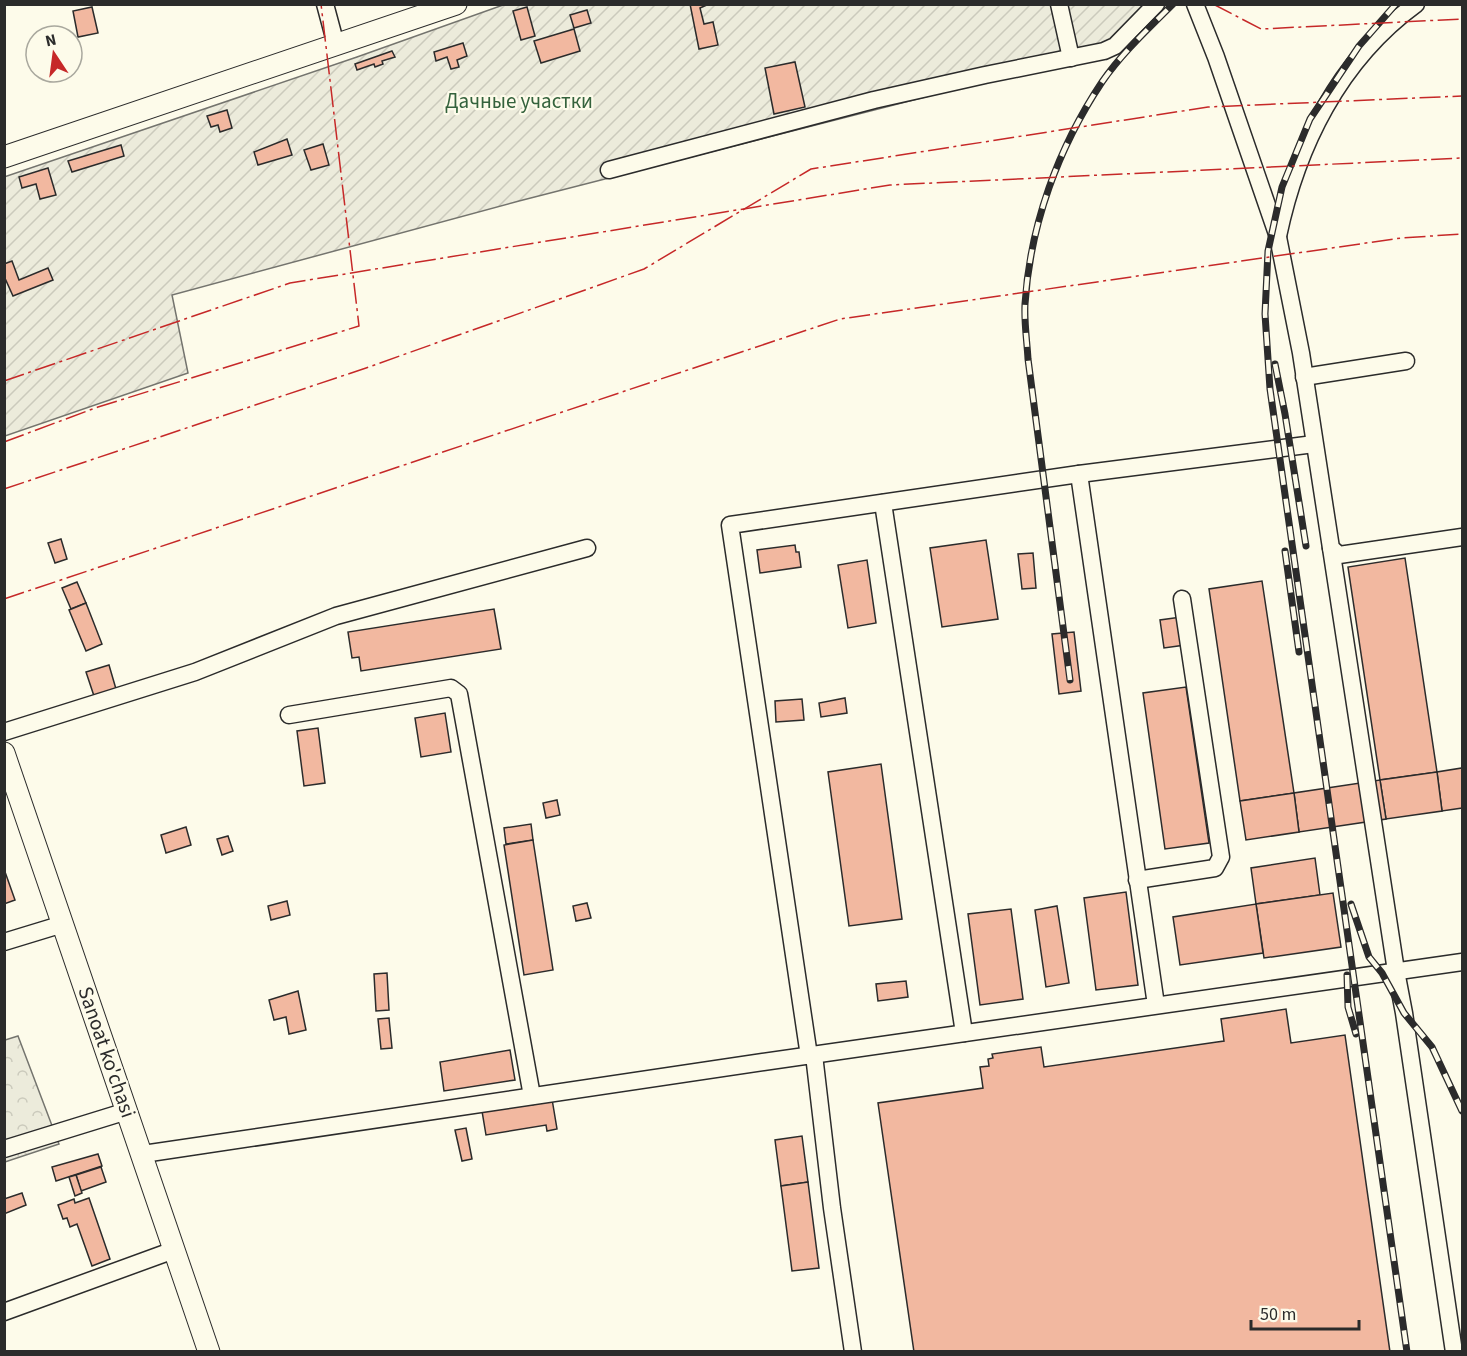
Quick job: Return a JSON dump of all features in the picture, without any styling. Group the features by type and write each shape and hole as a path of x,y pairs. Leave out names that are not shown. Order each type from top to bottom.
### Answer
{"main road":[{"path":"4,158 456,4"},
{"name":"Sanoat ko'chasi","path":"6,765 143,1154 209,1352"}],"street":[{"path":"325,4 336,45"},
{"path":"1059,4 1071,58"},
{"path":"609,170 874,100 1104,51 1115,46 1156,4"},
{"path":"1195,4 1216,57 1278,237 1304,377 1331,548 1406,1025 1454,1352"},
{"path":"1278,237 1286,198 1305,145 1321,113 1344,78 1376,41 1416,4"},
{"path":"1304,377 1406,362"},
{"path":"854,1352 730,525 1079,474 1314,444"},
{"path":"1079,474 1156,1005"},
{"path":"883,503 964,1033"},
{"path":"1331,548 1339,555 1462,537"},
{"path":"4,732 195,672 336,616 587,548"},
{"path":"1137,880 1215,868 1221,856 1182,599"},
{"path":"289,715 451,688 459,694 532,1096"},
{"path":"4,942 63,924"},
{"path":"143,1154 1462,962"},
{"path":"4,1149 127,1111"},
{"path":"4,1312 174,1250"}],"green space":[{"name":"Дачные участки","path":"503,5 1148,5 1097,53 519,201 172,295 188,373 5,436 4,177"},
{"path":"18,1036 59,1144 5,1162 5,1040"}],"building":[{"path":"690,4 709,4 700,8 704,24 713,22 718,45 699,49"},
{"path":"92,7 98,33 84,36 84,24 76,24 73,11"},
{"path":"527,7 535,36 521,40 513,11"},
{"path":"587,10 591,23 574,28 570,15"},
{"path":"574,29 580,51 541,63 534,41"},
{"path":"463,43 467,56 457,60 459,67 451,69 447,57 436,61 434,52"},
{"path":"392,51 395,57 382,61 383,64 375,67 374,64 357,70 355,64"},
{"path":"795,62 805,107 774,114 765,68"},
{"path":"227,110 232,128 220,132 218,125 211,127 207,116"},
{"path":"287,139 292,155 258,165 254,152"},
{"path":"323,144 329,165 311,170 304,150"},
{"path":"121,145 124,156 72,172 68,161"},
{"path":"48,168 56,195 40,199 36,184 22,188 19,177"},
{"path":"12,261 19,280 48,268 53,280 13,296 4,276 4,264"},
{"path":"61,539 67,559 55,563 48,543"},
{"path":"986,540 998,619 942,627 930,548"},
{"path":"795,545 796,552 799,552 801,567 760,573 757,550"},
{"path":"1033,553 1036,588 1022,589 1018,554"},
{"path":"1405,558 1437,772 1380,780 1348,567"},
{"path":"867,560 876,623 848,628 838,565"},
{"path":"1262,581 1294,793 1240,801 1209,589"},
{"path":"77,582 86,603 71,609 62,588"},
{"path":"86,603 102,644 86,651 69,610"},
{"path":"494,609 501,649 361,671 359,657 352,658 348,632"},
{"path":"1181,617 1185,645 1164,648 1160,620"},
{"path":"1074,632 1081,691 1059,694 1052,634"},
{"path":"109,665 116,689 94,696 86,672"},
{"path":"1186,687 1209,843 1165,849 1143,693"},
{"path":"845,698 847,713 821,717 819,703"},
{"path":"802,699 804,720 776,722 775,701"},
{"path":"445,713 451,752 421,757 415,718"},
{"path":"318,728 325,783 304,786 297,731"},
{"path":"881,764 902,919 849,926 828,772"},
{"path":"1462,768 1462,808 1442,811 1437,772"},
{"path":"1437,772 1442,811 1386,819 1380,780"},
{"path":"1380,780 1386,819 1299,832 1294,793"},
{"path":"1294,793 1299,832 1246,840 1240,801"},
{"path":"557,800 560,815 546,818 543,803"},
{"path":"531,824 533,840 506,844 504,828"},
{"path":"186,827 191,845 166,853 161,835"},
{"path":"228,836 233,851 222,855 217,839"},
{"path":"533,840 553,970 524,975 504,845"},
{"path":"1315,858 1320,895 1256,904 1251,868"},
{"path":"4,869 15,900 4,904"},
{"path":"1126,892 1138,985 1096,990 1084,898"},
{"path":"1333,893 1341,947 1264,958 1256,904"},
{"path":"287,901 290,915 271,920 268,906"},
{"path":"587,903 591,918 576,921 573,906"},
{"path":"1256,904 1263,953 1180,965 1173,917"},
{"path":"1057,906 1069,983 1046,987 1035,910"},
{"path":"1011,909 1023,999 980,1005 968,914"},
{"path":"387,973 389,1010 376,1011 374,974"},
{"path":"906,981 908,997 878,1001 876,984"},
{"path":"298,991 306,1030 289,1034 286,1017 274,1020 269,1000"},
{"path":"1286,1009 1291,1043 1345,1035 1390,1352 914,1352 878,1103 983,1088 980,1067 989,1066 988,1059 993,1058 992,1054 1041,1047 1044,1067 1224,1041 1221,1019"},
{"path":"389,1018 392,1048 381,1049 378,1019"},
{"path":"510,1050 515,1080 444,1091 440,1062"},
{"path":"552,1099 557,1129 547,1131 546,1125 486,1135 482,1111"},
{"path":"466,1128 472,1159 462,1161 455,1130"},
{"path":"802,1136 808,1182 781,1186 775,1140"},
{"path":"98,1154 102,1166 56,1181 52,1167"},
{"path":"101,1167 106,1182 81,1191 76,1175"},
{"path":"76,1175 82,1193 75,1196 69,1177"},
{"path":"808,1182 819,1268 792,1271 781,1186"},
{"path":"22,1193 26,1205 4,1214 4,1199"},
{"path":"89,1198 110,1259 92,1266 77,1224 70,1227 67,1218 63,1219 58,1205 74,1199 75,1203"}],"railway":[{"path":"1070,680 1028,359 1025,325 1028,274 1040,216 1072,133 1110,71 1173,4"},
{"path":"1396,4 1359,46 1310,119 1282,187 1268,251 1265,314 1270,389 1407,1352"},
{"path":"1275,364 1306,546"},
{"path":"1285,551 1299,652"},
{"path":"1351,904 1369,957 1382,973 1404,1013 1432,1047 1462,1111"},
{"path":"1347,975 1348,1007 1356,1034"}],"power":[{"path":"4,442 98,407 359,326 321,4"},
{"path":"1213,4 1261,29 1462,19"},
{"path":"4,489 366,368 644,269 811,169 1208,107 1462,96"},
{"path":"4,381 290,283 890,185 1462,158"},
{"path":"4,599 840,319 1401,238 1462,234"}]}
